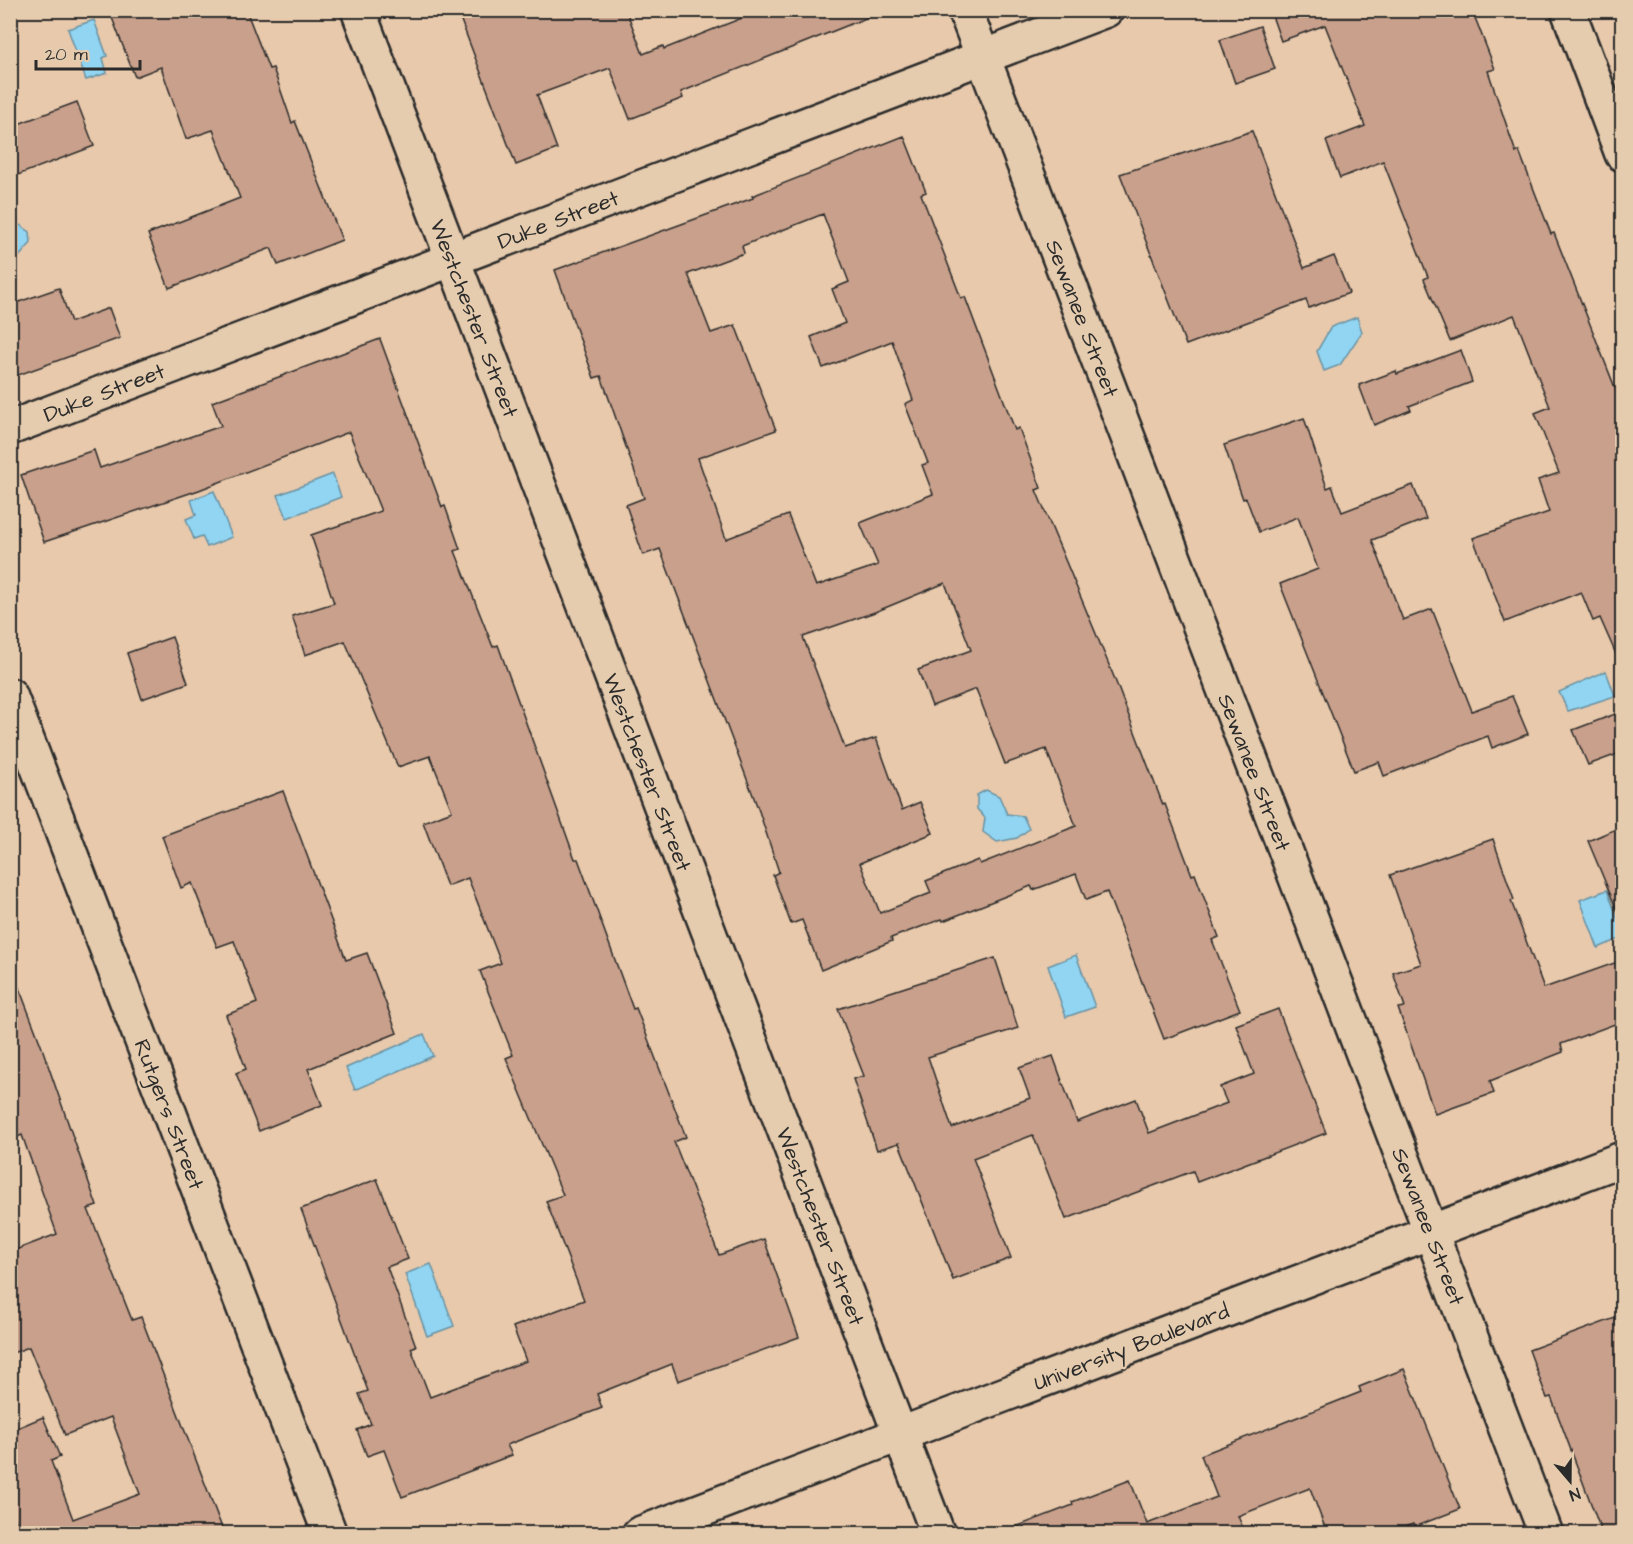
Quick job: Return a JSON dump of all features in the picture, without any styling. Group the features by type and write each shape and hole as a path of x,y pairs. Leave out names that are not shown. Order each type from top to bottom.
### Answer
{"street":[{"name":"Westchester Street","path":"358,10 938,1533"},
{"name":"Sewanee Street","path":"966,10 1546,1533"},
{"name":"Duke Street","path":"10,428 1106,10"},
{"path":"1568,10 1623,154"},
{"name":"Rutgers Street","path":"10,695 330,1533"},
{"name":"University Boulevard","path":"639,1533 1623,1159"}],"water":[{"path":"94,20 107,56 103,58 107,73 86,80 68,29"},
{"path":"20,225 30,232 31,243 16,260 17,269 11,276 11,229"},
{"path":"1357,317 1362,332 1340,365 1324,371 1317,351 1331,327"},
{"path":"333,474 341,497 287,518 278,495"},
{"path":"214,491 232,537 207,547 202,536 194,539 186,519 196,515 191,500"},
{"path":"1606,671 1615,696 1568,711 1559,692"},
{"path":"986,790 999,796 1007,814 1023,816 1029,829 1017,838 997,842 983,832 985,818 977,809 977,795"},
{"path":"1607,890 1622,930 1622,938 1598,948 1580,900"},
{"path":"1076,955 1095,1007 1066,1017 1048,966"},
{"path":"424,1034 433,1056 355,1090 346,1068"},
{"path":"431,1264 454,1326 427,1336 405,1274"}],"building":[{"path":"109,10 246,10 269,69 273,68 292,123 295,121 342,240 278,265 271,248 169,288 148,234 240,198 213,130 186,139 161,67 135,77"},
{"path":"457,10 626,10 643,54 663,46 664,49 762,10 881,12 681,92 683,98 630,119 610,68 537,95 557,149 516,165"},
{"path":"1270,10 1472,10 1495,69 1488,71 1516,153 1519,151 1551,234 1554,233 1623,408 1623,670 1600,618 1593,621 1581,592 1505,622 1473,538 1549,512 1538,480 1559,473 1535,413 1550,407 1514,315 1450,341 1424,279 1428,277 1383,161 1340,178 1326,141 1365,126 1325,25 1281,41"},
{"path":"1260,26 1275,69 1235,83 1220,40"},
{"path":"77,102 94,146 10,178 10,127"},
{"path":"1252,131 1304,268 1334,256 1349,293 1309,308 1306,300 1186,345 1120,174"},
{"path":"904,136 926,192 921,194 961,298 965,297 1015,430 1019,428 1041,488 1036,490 1114,677 1163,805 1165,804 1192,875 1195,874 1219,937 1212,940 1240,1010 1164,1039 1107,892 1086,900 1076,874 1033,890 1031,886 943,921 942,919 891,938 892,941 821,970 802,920 791,924 773,875 779,872 759,811 660,549 643,555 626,505 644,498 601,376 594,378 555,270 753,198 752,196","holes":["823,214 849,282 832,289 845,323 811,337 823,368 892,341 913,400 905,404 928,463 922,465 933,494 860,523 878,565 816,586 788,515 726,539 698,458 776,430 735,325 711,333 688,274 744,253 742,246","945,583 971,650 918,670 932,706 976,689 1005,764 1046,749 1076,826 980,864 978,860 926,881 931,893 880,913 860,863 933,833 920,802 902,810 876,738 845,748 803,637 875,612"]},
{"path":"59,288 71,322 109,308 120,338 10,378 10,305"},
{"path":"380,339 442,507 445,506 460,549 455,551 493,647 498,645 575,859 578,859 633,1009 636,1008 686,1137 674,1142 719,1255 764,1239 799,1337 678,1381 672,1364 597,1394 602,1408 507,1445 512,1455 402,1497 384,1450 367,1456 357,1430 371,1424 359,1394 368,1391 301,1209 377,1179 408,1259 387,1267 416,1346 411,1348 430,1397 526,1361 513,1327 584,1300 546,1201 563,1195 506,1058 513,1055 480,971 501,963 468,878 447,886 423,822 452,811 430,756 398,767 345,641 305,655 292,616 334,603 311,535 381,511 349,432 199,490 44,542 21,475 94,450 100,468 221,426 212,402"},
{"path":"1461,350 1472,382 1409,406 1411,410 1374,425 1359,385 1396,371 1397,374"},
{"path":"1304,418 1327,488 1332,486 1342,512 1413,485 1426,519 1372,540 1403,620 1432,609 1472,711 1512,696 1528,734 1492,748 1488,736 1384,776 1379,762 1354,771 1280,584 1318,569 1298,517 1259,532 1246,498 1243,499 1224,445"},
{"path":"172,637 188,683 142,699 127,653"},
{"path":"1623,711 1623,752 1588,765 1573,730"},
{"path":"283,791 346,960 367,953 397,1033 308,1069 322,1105 259,1131 236,1073 246,1069 226,1015 257,1003 234,941 217,947 192,883 181,888 162,836"},
{"path":"1623,826 1623,922 1622,922 1588,841"},
{"path":"1493,839 1514,900 1511,901 1544,988 1623,960 1623,1021 1561,1044 1563,1052 1490,1081 1494,1093 1435,1114 1398,1008 1405,1007 1393,973 1421,964 1390,875"},
{"path":"995,958 1018,1028 928,1057 952,1128 1030,1098 1019,1068 1053,1056 1077,1122 1136,1099 1149,1133 1227,1103 1220,1087 1254,1074 1236,1025 1278,1009 1326,1133 1197,1182 1193,1171 1066,1219 1033,1135 973,1158 1011,1258 953,1280 899,1143 877,1150 853,1079 864,1076 838,1009"},
{"path":"10,972 13,972 41,1045 97,1206 88,1209 132,1320 141,1317 224,1533 20,1533 10,1506 10,1431 43,1417 60,1457 51,1461 73,1519 140,1494 111,1417 65,1435 29,1347 10,1354 10,1252 57,1234 22,1135 10,1140"},
{"path":"1623,1315 1623,1533 1602,1533 1551,1397 1547,1398 1529,1350"},
{"path":"1404,1369 1460,1509 1414,1527 1413,1524 1387,1533 1327,1533 1310,1488 1238,1516 1245,1533 1005,1533 1005,1531 1073,1505 1072,1502 1130,1480 1147,1524 1217,1497 1201,1455 1361,1392 1359,1387"}]}
